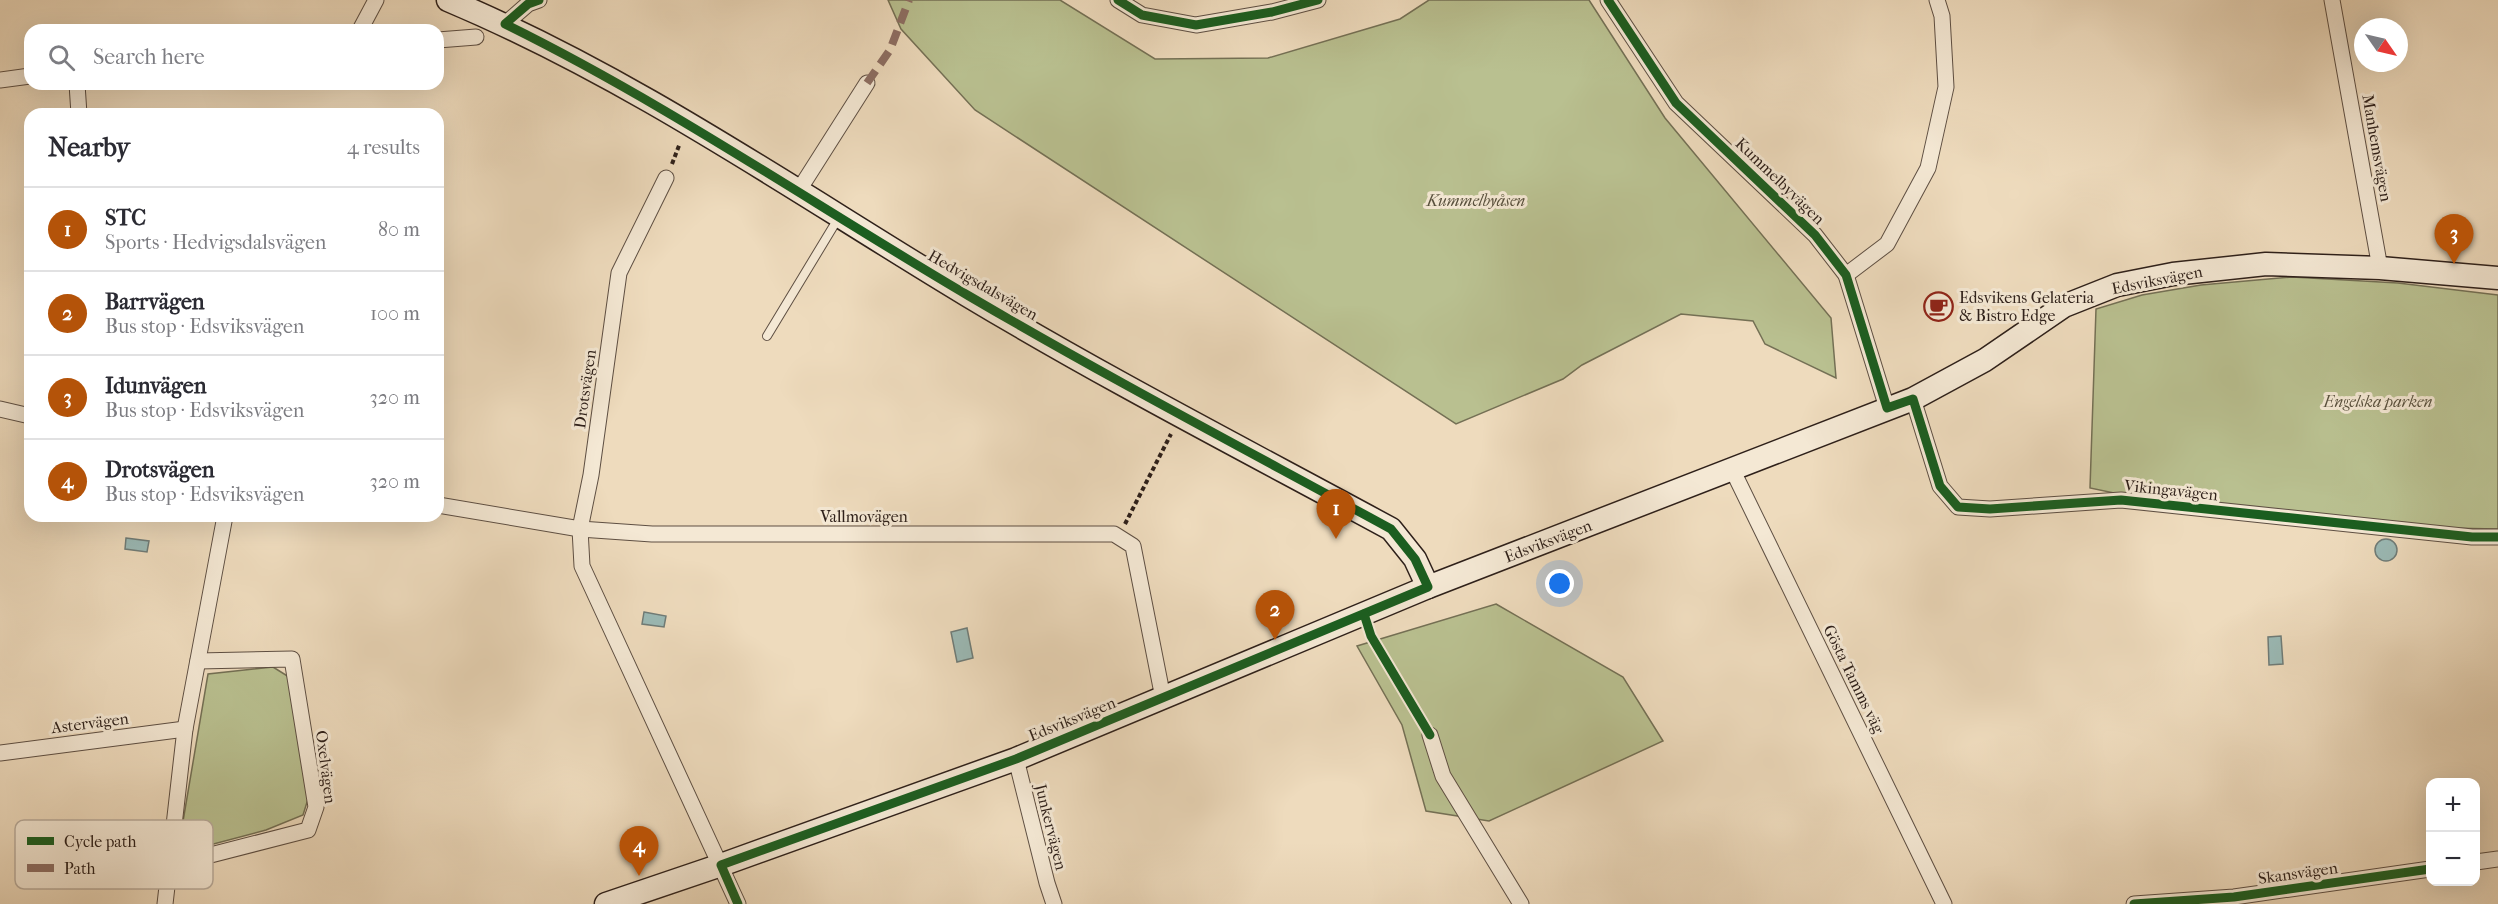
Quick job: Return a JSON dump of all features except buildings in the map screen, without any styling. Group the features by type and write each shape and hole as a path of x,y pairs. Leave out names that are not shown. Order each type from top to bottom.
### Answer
{"street":[{"path":"363,24 376,0"},
{"name":"Hedvigsdalsvägen","path":"448,0 505,24 570,56 799,190 968,296 1390,529 1415,560 1428,587"},
{"path":"505,24 528,4 539,0"},
{"path":"1118,0 1142,15 1196,25 1272,12 1318,0"},
{"name":"Kummelbyvägen","path":"1608,0 1676,103 1815,235 1846,275 1887,408"},
{"path":"1846,275 1887,244 1928,168 1946,87 1941,16 1937,0"},
{"name":"Manhemsvägen","path":"2332,0 2380,268"},
{"path":"444,40 476,37"},
{"path":"0,80 24,77"},
{"path":"799,190 867,83"},
{"path":"78,90 79,108"},
{"name":"Drotsvägen","path":"666,178 619,273 591,475 580,529 582,566 738,904"},
{"name":"Edsviksvägen","path":"606,904 1016,759 1428,587 1913,399 1985,360 2064,306 2117,285 2173,274 2266,264 2380,268 2498,278"},
{"name":"Vikingavägen","path":"1913,399 1940,486 1958,507 1990,509 2121,500 2472,537 2498,537"},
{"path":"0,409 24,415"},
{"name":"Gösta Tamms väg","path":"1732,469 1944,904"},
{"name":"Vallmovägen","path":"444,506 580,529 652,534 1114,534 1119,536"},
{"path":"174,820 185,729 224,522"},
{"path":"1119,536 1133,546 1163,698"},
{"name":"Oxelvägen","path":"198,662 292,659 316,807 308,830 213,854"},
{"name":"Astervägen","path":"0,753 185,729"},
{"path":"1430,735 1443,776 1521,904"},
{"name":"Junkervägen","path":"1016,759 1054,904"},
{"path":"2480,861 2498,859"},
{"name":"Skansvägen","path":"2134,904 2234,897 2426,869"},
{"path":"165,904 166,889"}],"lane":[{"path":"767,336 840,216"}],"path":[{"path":"666,178 688,124"},
{"path":"1119,536 1181,415"}],"green space":[{"name":"Kummelbyåsen","path":"888,0 1060,0 1155,59 1268,58 1400,19 1429,0 1589,0 1665,118 1831,318 1836,378 1765,344 1753,321 1681,314 1582,365 1563,379 1456,424 975,110 901,29"},
{"name":"Engelska parken","path":"2292,277 2398,283 2498,295 2498,529 2446,528 2114,493 2090,488 2096,309 2142,295 2201,285"},
{"path":"1496,604 1623,677 1663,741 1489,821 1426,811 1402,725 1357,646"},
{"path":"273,667 289,677 308,799 303,815 266,830 213,844 213,820 183,820 208,674"}],"water":[{"path":"126,538 149,541 147,552 125,549"},
{"path":"2386,539 2394,542 2397,550 2394,558 2386,561 2378,558 2375,550 2378,542"},
{"path":"644,612 666,616 664,627 642,624"},
{"path":"967,628 973,658 957,662 951,632"},
{"path":"2281,636 2283,664 2269,665 2268,637"}],"marked path":[{"path":"867,83 890,50 909,0"}],"cycle path":[{"path":"539,0 528,4 505,24 624,87 1021,326 1391,529 1415,559 1428,587 1016,759 721,865 738,904"},
{"path":"1118,0 1142,15 1196,25 1272,12 1318,0"},
{"path":"1608,0 1676,103 1815,235 1846,275 1887,408 1913,399 1940,486 1958,507 1990,509 2121,500 2472,537 2498,537"},
{"path":"1364,614 1371,636 1430,735"},
{"path":"2134,904 2234,897 2426,870"}],"place":[{"name":"Idunvägen","path":"2454,264"},
{"name":"Edsvikens Gelateria & Bistro Edge","path":"1938,306"},
{"name":"STC","path":"1336,539"},
{"name":"Barrvägen","path":"1275,640"},
{"name":"Drotsvägen","path":"639,876"}]}
